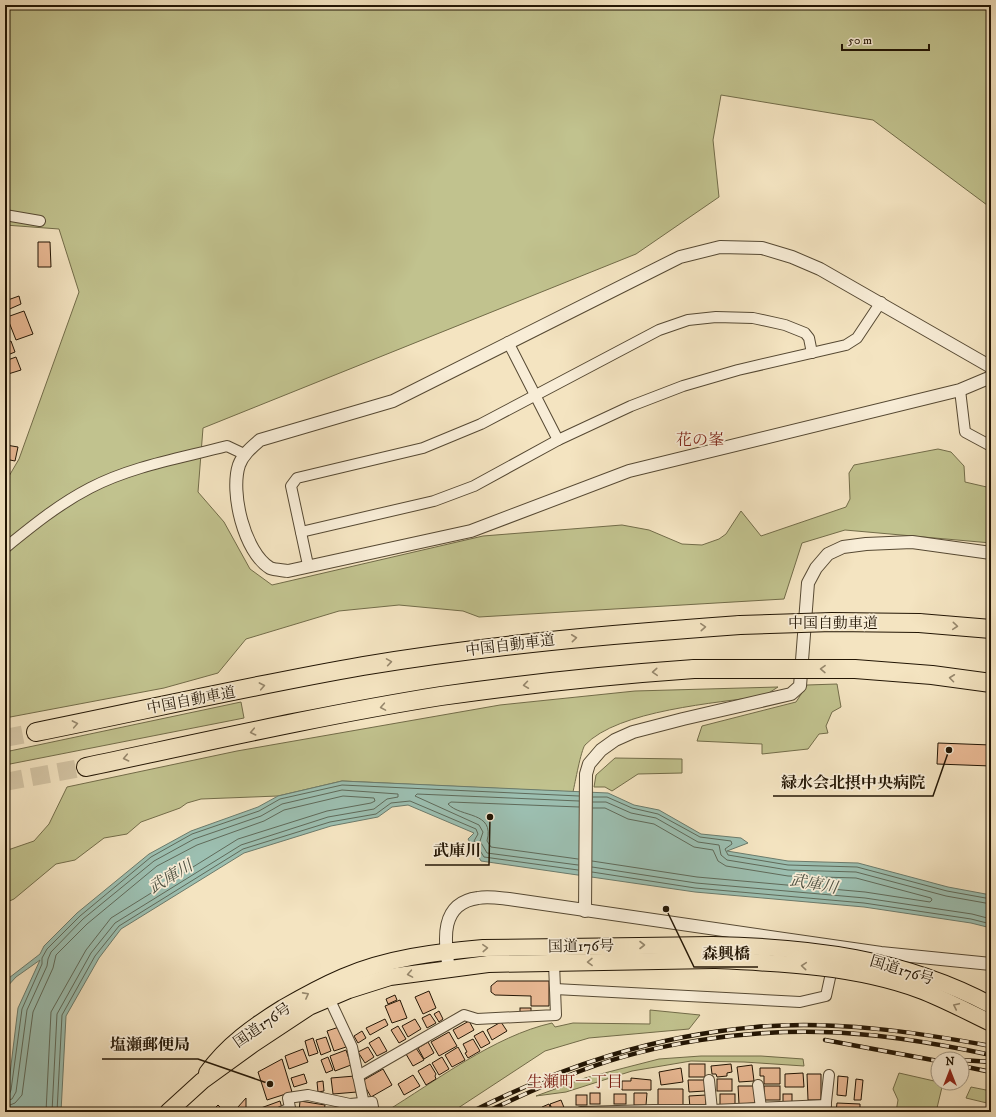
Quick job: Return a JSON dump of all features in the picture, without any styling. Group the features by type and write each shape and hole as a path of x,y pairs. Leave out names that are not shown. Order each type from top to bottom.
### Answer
{"highway":[{"name":"中国自動車道","path":"36,732 362,666 454,652 605,635 740,625 832,622 919,623 991,629"},
{"path":"86,767 305,721 440,697 529,684 608,675 694,670 855,670 932,675 991,683"},
{"name":"国道176号","path":"202,1081 220,1056 248,1032 305,996 343,977 387,963 446,951 483,948 583,945 713,953 764,962 818,967 866,975 919,990 991,1023"},
{"name":"国道176号","path":"168,1112 202,1081 309,1007 349,990 390,977 449,969 488,964 554,963 713,953 765,946 821,951 870,960 924,976 967,992 991,1005"}],"street":[{"path":"5,215 40,221"},
{"path":"991,367 820,268 792,257 762,248 720,247 680,257 393,401 260,440 244,454 236,479 235,493 242,520 250,542 259,557 271,568 288,571 308,565 471,531 630,471 960,390 991,377"},
{"path":"300,532 434,501 474,486 558,440 631,406 683,386 812,352 846,345 857,338 881,302"},
{"path":"308,565 291,486 297,478 423,448 481,424 659,330 688,320 716,316 753,318 785,325 805,333 809,338 812,352"},
{"path":"508,342 558,440"},
{"path":"960,390 965,432 991,446"},
{"path":"5,548 51,511 90,488 112,478 136,470 227,446 244,454"},
{"path":"585,911 586,774 589,764 601,750 615,740 633,732 791,694 800,686 808,583 816,568 828,554 843,547 866,544 912,542 991,553"},
{"path":"449,969 446,951 446,930 450,918 455,909 468,900 479,897 509,899 881,953 991,964"},
{"path":"555,989 800,1002 826,996 838,946"},
{"path":"358,1076 464,1015 477,1019 556,1015 554,963"},
{"path":"329,998 352,1047 364,1104"},
{"path":"581,1112 689,1111 761,1108 825,1109 829,1075"},
{"path":"710,1080 712,1110"},
{"path":"758,1085 761,1108"},
{"path":"281,1112 290,1108 288,1098 308,1095 350,1104 364,1104 372,1102 374,1112"}],"green space":[{"path":"5,5 991,5 991,208 873,120 721,95 713,140 719,197 636,254 203,428 198,492 224,522 250,569 272,585 483,536 622,525 649,530 682,544 702,545 719,539 726,534 741,511 761,536 846,507 850,499 849,473 854,465 938,449 951,452 964,466 965,482 991,488 991,543 845,530 802,543 784,599 479,617 463,611 399,605 339,611 246,639 218,673 164,688 5,718 5,483 19,459 79,292 59,229 5,225"},
{"path":"837,684 841,707 832,712 826,726 828,733 819,734 808,749 762,754 762,744 697,741 702,726 796,702 807,685"},
{"path":"778,687 764,696 695,705 644,716 600,733 583,748 573,792 342,781 278,796 201,799 187,803 180,808 141,822 127,834 104,838 75,860 56,864 14,899 5,903 5,851 34,841 49,824 67,787 237,751 500,705 635,691"},
{"path":"241,702 244,718 5,765 5,752"},
{"path":"615,758 682,759 682,773 638,774 612,791 605,787 594,787 596,775"},
{"path":"650,1010 700,1015 689,1029 589,1038 545,1051 452,1112 385,1112 466,1061 509,1038 530,1029 552,1023 555,1027 573,1023 650,1024"},
{"path":"701,1056 761,1056 803,1059 804,1066 744,1062 691,1061 632,1071 566,1092 536,1096 585,1078 659,1059"},
{"path":"899,1073 930,1080 930,1091 941,1091 936,1112 896,1112 898,1100 893,1089"},
{"path":"971,1087 991,1091 991,1104 966,1098"}],"water":[{"path":"342,781 608,793 634,805 659,810 701,834 741,838 748,843 727,851 788,861 858,863 948,887 991,895 991,928 971,923 864,907 695,892 481,861 468,839 474,833 408,805 392,807 378,817 331,826 244,853 121,929 99,958 66,1016 61,1112 5,1112 5,1095 8,1090 18,1008 40,960 16,977 5,989 5,981 40,954 44,946 77,913 149,854 191,831 258,807 278,796"}],"building":[{"path":"38,242 50,242 51,267 38,267"},
{"path":"19,296 21,304 5,311 5,301"},
{"path":"24,311 33,334 16,340 7,317"},
{"path":"11,341 15,352 5,356 5,343"},
{"path":"16,357 21,370 5,375 5,361"},
{"path":"6,445 18,447 15,461 5,459"},
{"path":"938,743 991,745 991,766 937,764"},
{"path":"497,981 549,981 549,1006 531,1006 531,996 495,995 491,992 491,986"},
{"path":"429,991 436,1008 423,1014 415,997"},
{"path":"395,995 397,1000 388,1004 386,999"},
{"path":"400,1000 407,1018 392,1023 385,1006"},
{"path":"520,1008 531,1008 531,1013 520,1013"},
{"path":"439,1011 443,1019 439,1022 434,1014"},
{"path":"430,1014 436,1023 427,1028 422,1018"},
{"path":"385,1019 388,1025 370,1035 366,1028"},
{"path":"415,1019 421,1029 408,1037 402,1026"},
{"path":"469,1021 474,1030 458,1039 453,1030"},
{"path":"501,1022 507,1031 492,1040 487,1030"},
{"path":"398,1026 406,1039 399,1043 391,1030"},
{"path":"339,1027 346,1047 334,1051 327,1031"},
{"path":"362,1031 366,1038 358,1043 354,1036"},
{"path":"483,1031 490,1043 481,1048 474,1036"},
{"path":"449,1032 457,1046 439,1056 431,1042"},
{"path":"326,1037 331,1051 321,1055 316,1040"},
{"path":"379,1037 387,1051 377,1056 369,1043"},
{"path":"313,1038 318,1053 309,1056 305,1041"},
{"path":"473,1039 480,1051 468,1058 463,1044"},
{"path":"428,1042 434,1053 424,1059 418,1048"},
{"path":"368,1047 374,1057 365,1063 358,1052"},
{"path":"458,1047 465,1060 452,1067 445,1055"},
{"path":"416,1048 424,1060 413,1066 406,1054"},
{"path":"303,1049 308,1062 289,1069 285,1056"},
{"path":"346,1050 351,1065 335,1071 330,1056"},
{"path":"328,1057 333,1070 326,1073 321,1060"},
{"path":"442,1057 449,1069 439,1075 432,1063"},
{"path":"282,1059 292,1092 267,1100 258,1072"},
{"path":"430,1064 436,1074 436,1079 426,1085 418,1071"},
{"path":"689,1064 705,1064 705,1077 689,1077"},
{"path":"731,1064 732,1072 727,1073 727,1076 717,1077 716,1074 712,1074 711,1066"},
{"path":"752,1065 754,1081 739,1082 737,1067"},
{"path":"681,1068 683,1082 661,1085 659,1072"},
{"path":"760,1068 780,1068 780,1084 764,1084 764,1076 760,1076"},
{"path":"383,1069 392,1085 371,1097 362,1081"},
{"path":"803,1073 804,1087 785,1087 785,1074"},
{"path":"304,1074 307,1083 294,1087 291,1078"},
{"path":"807,1074 821,1074 821,1100 808,1100"},
{"path":"413,1075 420,1086 404,1095 398,1084"},
{"path":"355,1076 357,1092 333,1094 331,1078"},
{"path":"838,1076 848,1077 846,1096 837,1095"},
{"path":"631,1078 651,1080 651,1090 622,1090 622,1081 631,1081"},
{"path":"717,1079 732,1079 732,1091 717,1091"},
{"path":"856,1079 863,1080 861,1100 854,1100"},
{"path":"688,1080 705,1080 705,1091 689,1092"},
{"path":"323,1081 324,1091 318,1092 317,1082"},
{"path":"738,1086 754,1086 755,1103 739,1104"},
{"path":"764,1086 780,1086 780,1100 764,1100"},
{"path":"658,1089 683,1089 683,1105 658,1106"},
{"path":"590,1093 600,1093 600,1104 590,1104"},
{"path":"634,1093 647,1093 646,1105 634,1105"},
{"path":"614,1094 626,1094 626,1104 614,1104"},
{"path":"720,1094 735,1094 735,1106 720,1106"},
{"path":"783,1094 792,1094 792,1102 783,1102"},
{"path":"576,1095 587,1095 587,1105 576,1105"},
{"path":"706,1095 706,1105 697,1105 697,1108 690,1108 689,1096"},
{"path":"246,1098 246,1112 242,1112 238,1107"},
{"path":"561,1100 565,1110 553,1112 550,1104"},
{"path":"280,1101 282,1108 270,1112 250,1112"},
{"path":"300,1101 325,1105 324,1112 299,1112"},
{"path":"837,1103 860,1104 860,1112 836,1112"},
{"path":"549,1104 552,1112 544,1112 542,1107"},
{"path":"218,1105 225,1112 211,1112"}],"tunnel":[{"path":"5,738 36,732"},
{"path":"5,782 86,767"}],"railway":[{"path":"471,1112 574,1067 645,1046 718,1031 786,1025 845,1026 904,1032 991,1046"},
{"path":"486,1112 522,1095 583,1070 640,1052 700,1040 731,1036 792,1032 864,1034 949,1046 991,1055"},
{"path":"825,1040 930,1060"},
{"path":"970,1061 991,1062"},
{"path":"970,1068 991,1072"}],"place":[{"name":"緑水会北摂中央病院","path":"949,750"},
{"name":"武庫川","path":"490,817"},
{"name":"森興橋","path":"666,909"},
{"name":"塩瀬郵便局","path":"270,1084"}],"district":[{"name":"花の峯","path":"700,439"},
{"name":"生瀬町一丁目","path":"575,1081"}]}
